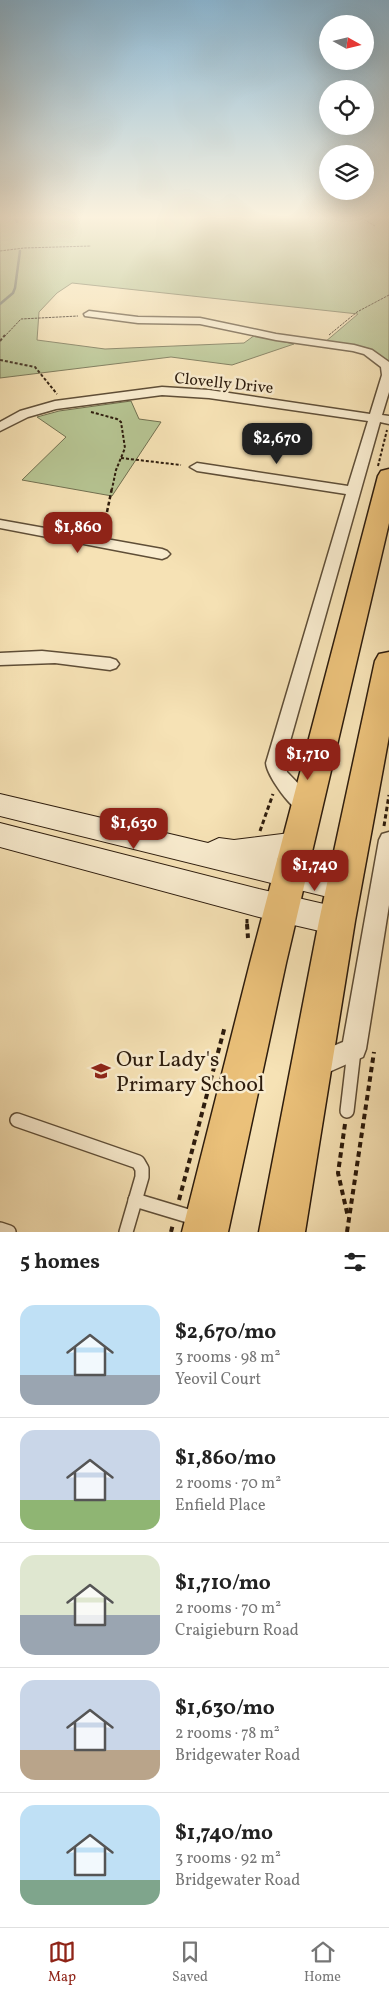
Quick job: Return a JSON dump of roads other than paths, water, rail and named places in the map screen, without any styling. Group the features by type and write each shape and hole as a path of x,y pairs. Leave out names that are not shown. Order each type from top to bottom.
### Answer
{"main road":[{"path":"206,1227 307,806 389,476"},
{"path":"286,1231 312,1067 341,905 389,661"}],"street":[{"path":"84,315 138,320 200,322 276,337 354,348 368,352 387,366 388,375 382,419 353,491 275,765 279,777 307,806"},
{"name":"Clovelly Drive","path":"0,428 24,414 55,405 162,391 197,393 382,419"},
{"path":"197,467 353,491"},
{"path":"0,524 162,554"},
{"path":"0,659 30,655 64,656 110,664"},
{"path":"0,805 160,845 234,852 290,876 341,905"},
{"path":"0,835 149,873 290,876"},
{"path":"312,1067 364,1048 389,840"},
{"path":"149,873 160,845"}],"lane":[{"path":"347,1111 364,1048"},
{"path":"17,1120 138,1162 142,1169 142,1177 126,1232"},
{"path":"135,1200 206,1227"},
{"path":"0,1229 9,1232"}],"waterway":[{"path":"0,304 13,293 17,273"}],"place":[{"name":"Our Lady's Primary School","path":"101,1071"}]}
